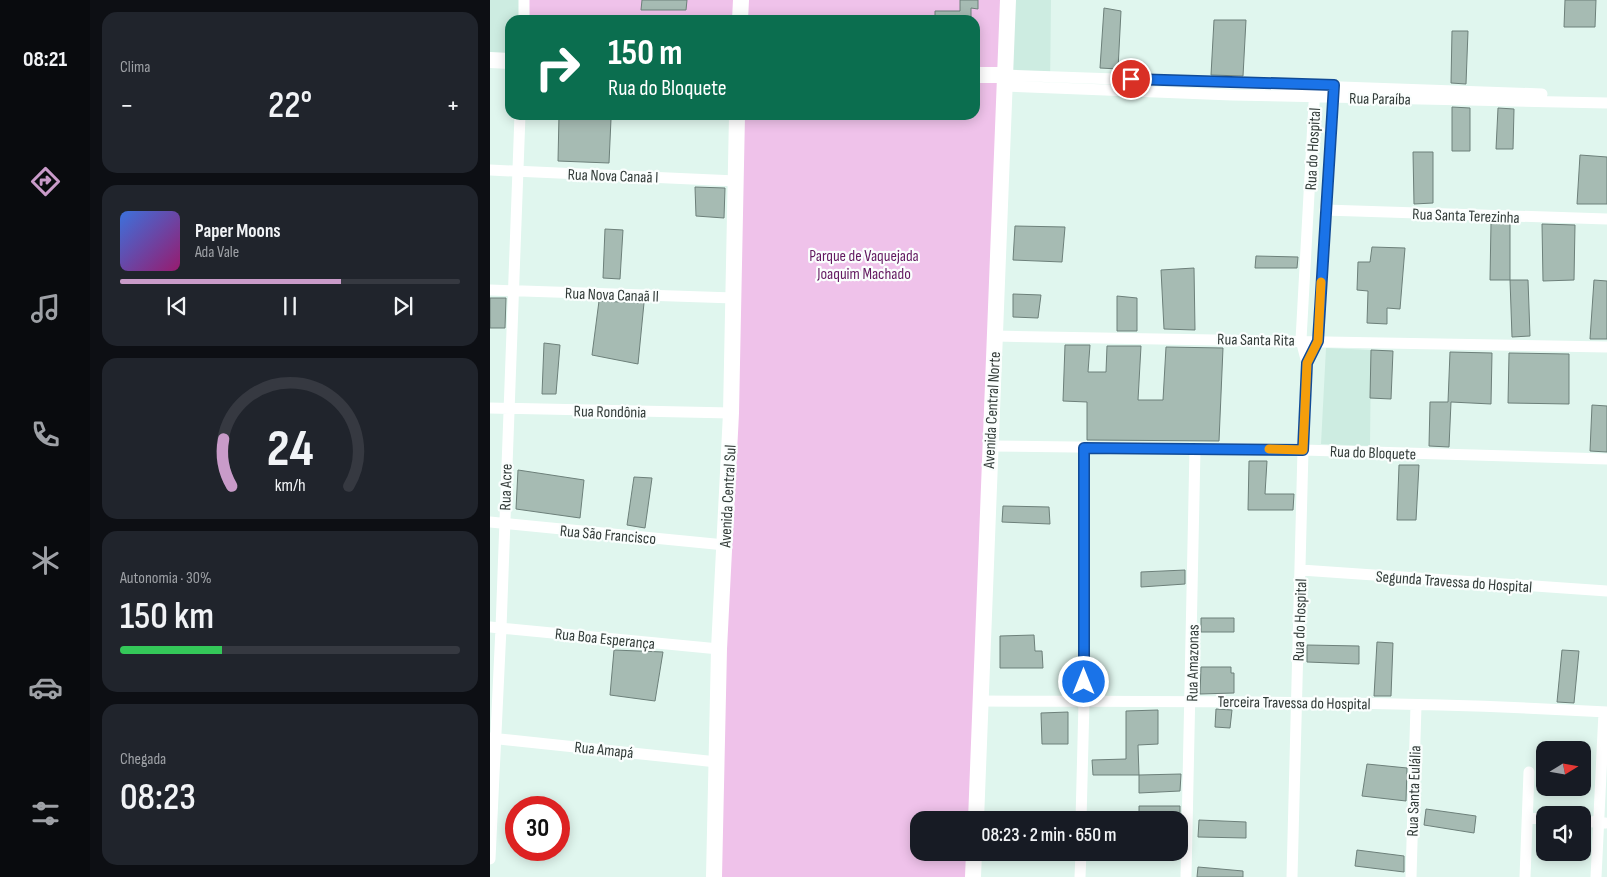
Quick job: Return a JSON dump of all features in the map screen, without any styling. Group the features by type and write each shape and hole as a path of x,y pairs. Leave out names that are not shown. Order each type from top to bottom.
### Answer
{"street":[{"path":"524,0 524,15"},
{"path":"740,15 741,0"},
{"name":"Avenida Central Norte","path":"976,811 1003,81 1008,0"},
{"path":"490,53 505,54"},
{"path":"490,60 505,61"},
{"path":"980,76 1003,81"},
{"path":"980,84 1003,81"},
{"name":"Rua Paraíba","path":"1003,81 1315,90 1607,103"},
{"name":"Rua do Hospital","path":"1292,877 1307,363 1301,340 1315,90"},
{"name":"Rua Paraíba","path":"1334,91 1607,97"},
{"name":"Rua do Hospital","path":"1307,363 1318,341 1334,91"},
{"name":"Rua Acre","path":"490,859 496,628 504,524 516,171 520,120"},
{"name":"Avenida Central Sul","path":"714,877 719,650 731,413 737,120"},
{"name":"Rua Nova Canaã I","path":"490,170 736,181"},
{"name":"Rua Santa Terezinha","path":"1325,210 1607,219"},
{"name":"Rua Nova Canaã II","path":"490,290 734,298"},
{"name":"Rua Santa Rita","path":"995,336 1607,347"},
{"name":"Rua Rondônia","path":"490,408 508,410 731,413"},
{"name":"Rua do Bloquete","path":"989,446 1303,450 1607,459"},
{"path":"1081,811 1084,702 1084,448"},
{"name":"Rua Amazonas","path":"1186,877 1195,449"},
{"name":"Rua São Francisco","path":"490,522 725,544"},
{"name":"Segunda Travessa do Hospital","path":"1301,570 1607,591"},
{"name":"Rua Boa Esperança","path":"496,628 719,650"},
{"name":"Terceira Travessa do Hospital","path":"980,701 1191,700 1416,705 1606,712"},
{"name":"Rua Santa Eulália","path":"1411,877 1416,705"},
{"path":"1596,877 1603,823 1606,712"},
{"name":"Rua Amapá","path":"492,738 717,762"},
{"path":"1525,877 1529,772"},
{"path":"1528,818 1536,818"},
{"path":"973,877 974,861"},
{"path":"1080,861 1080,877"}],"shaded area":[{"path":"490,0 1051,0 1050,89 1004,75 980,29 980,15 505,15 505,61 490,60"},
{"path":"1326,348 1371,350 1370,446 1321,444"}],"green space":[{"name":"Parque de Vaquejada Joaquim Machado","path":"522,0 1006,0 976,811 910,811 910,861 974,861 973,877 714,877 737,120 980,120 980,15 522,15"}],"building":[{"path":"642,0 687,0 686,10 641,10"},
{"path":"960,0 978,0 978,9 971,8 971,15 935,15 935,11 960,11"},
{"path":"1565,0 1596,0 1595,27 1564,27"},
{"path":"1104,8 1121,11 1118,69 1100,68"},
{"path":"1214,20 1246,20 1243,76 1211,75"},
{"path":"1452,31 1468,31 1466,84 1451,83"},
{"path":"1452,107 1470,108 1470,151 1452,151"},
{"path":"1498,108 1514,109 1513,149 1496,149"},
{"path":"559,120 611,120 609,163 558,161"},
{"path":"1413,152 1433,152 1433,203 1414,204"},
{"path":"1580,155 1607,157 1607,204 1577,204"},
{"path":"695,187 725,188 724,218 696,216"},
{"path":"1491,223 1510,223 1510,280 1490,280"},
{"path":"1542,224 1575,225 1574,280 1543,281"},
{"path":"1015,226 1065,227 1062,262 1013,260"},
{"path":"605,229 623,230 620,279 603,278"},
{"path":"1372,247 1405,248 1400,309 1387,308 1387,324 1367,323 1368,291 1357,290 1358,262 1370,262"},
{"path":"1256,256 1298,257 1297,268 1255,268"},
{"path":"1194,268 1195,330 1164,329 1161,270"},
{"path":"1510,280 1528,280 1530,336 1512,337"},
{"path":"1594,280 1607,281 1607,339 1590,339"},
{"path":"1013,294 1041,295 1038,318 1013,317"},
{"path":"1117,296 1137,298 1137,331 1117,331"},
{"path":"490,298 506,298 505,328 490,328"},
{"path":"599,301 644,303 638,364 592,355"},
{"path":"544,343 560,345 556,394 542,394"},
{"path":"1065,345 1090,345 1088,372 1106,372 1107,346 1141,346 1138,400 1163,400 1166,347 1223,348 1219,441 1087,440 1087,402 1063,401"},
{"path":"1371,350 1393,351 1391,399 1370,398"},
{"path":"1450,352 1492,353 1491,404 1451,402 1449,447 1429,446 1430,402 1448,402"},
{"path":"1509,353 1569,354 1569,404 1508,403"},
{"path":"1592,405 1607,406 1607,452 1590,451"},
{"path":"1249,461 1267,461 1265,494 1294,494 1293,510 1248,510"},
{"path":"1399,465 1419,465 1416,520 1397,520"},
{"path":"518,470 584,480 580,518 516,509"},
{"path":"634,477 652,478 645,528 627,525"},
{"path":"1003,506 1049,507 1050,524 1002,522"},
{"path":"1185,570 1185,584 1141,587 1141,572"},
{"path":"1201,618 1234,618 1234,632 1201,632"},
{"path":"1034,635 1035,651 1042,651 1043,668 1000,668 1000,636"},
{"path":"1377,642 1393,643 1391,696 1374,696"},
{"path":"1307,645 1359,646 1359,664 1307,662"},
{"path":"614,650 663,652 655,701 610,695"},
{"path":"1562,650 1579,651 1574,703 1557,702"},
{"path":"1201,667 1231,667 1231,673 1234,673 1234,693 1200,694"},
{"path":"1216,709 1232,710 1230,728 1215,727"},
{"path":"1158,710 1158,744 1138,745 1139,775 1093,775 1092,760 1126,759 1126,711"},
{"path":"1068,712 1068,744 1042,744 1041,713"},
{"path":"1367,764 1407,768 1406,801 1362,796"},
{"path":"1181,774 1180,791 1139,793 1139,775"},
{"path":"1139,806 1180,806 1180,811 1139,811"},
{"path":"1426,809 1476,816 1474,833 1424,825"},
{"path":"1199,820 1246,822 1246,838 1198,837"},
{"path":"1357,850 1404,856 1404,872 1355,866"},
{"path":"1198,867 1243,871 1243,877 1197,877"}],"slow traffic":[{"path":"1269,449 1303,450 1307,363 1318,341 1321,282"}],"route":[{"path":"1084,682 1084,448 1303,450 1307,363 1318,341 1334,85 1131,79"}]}
